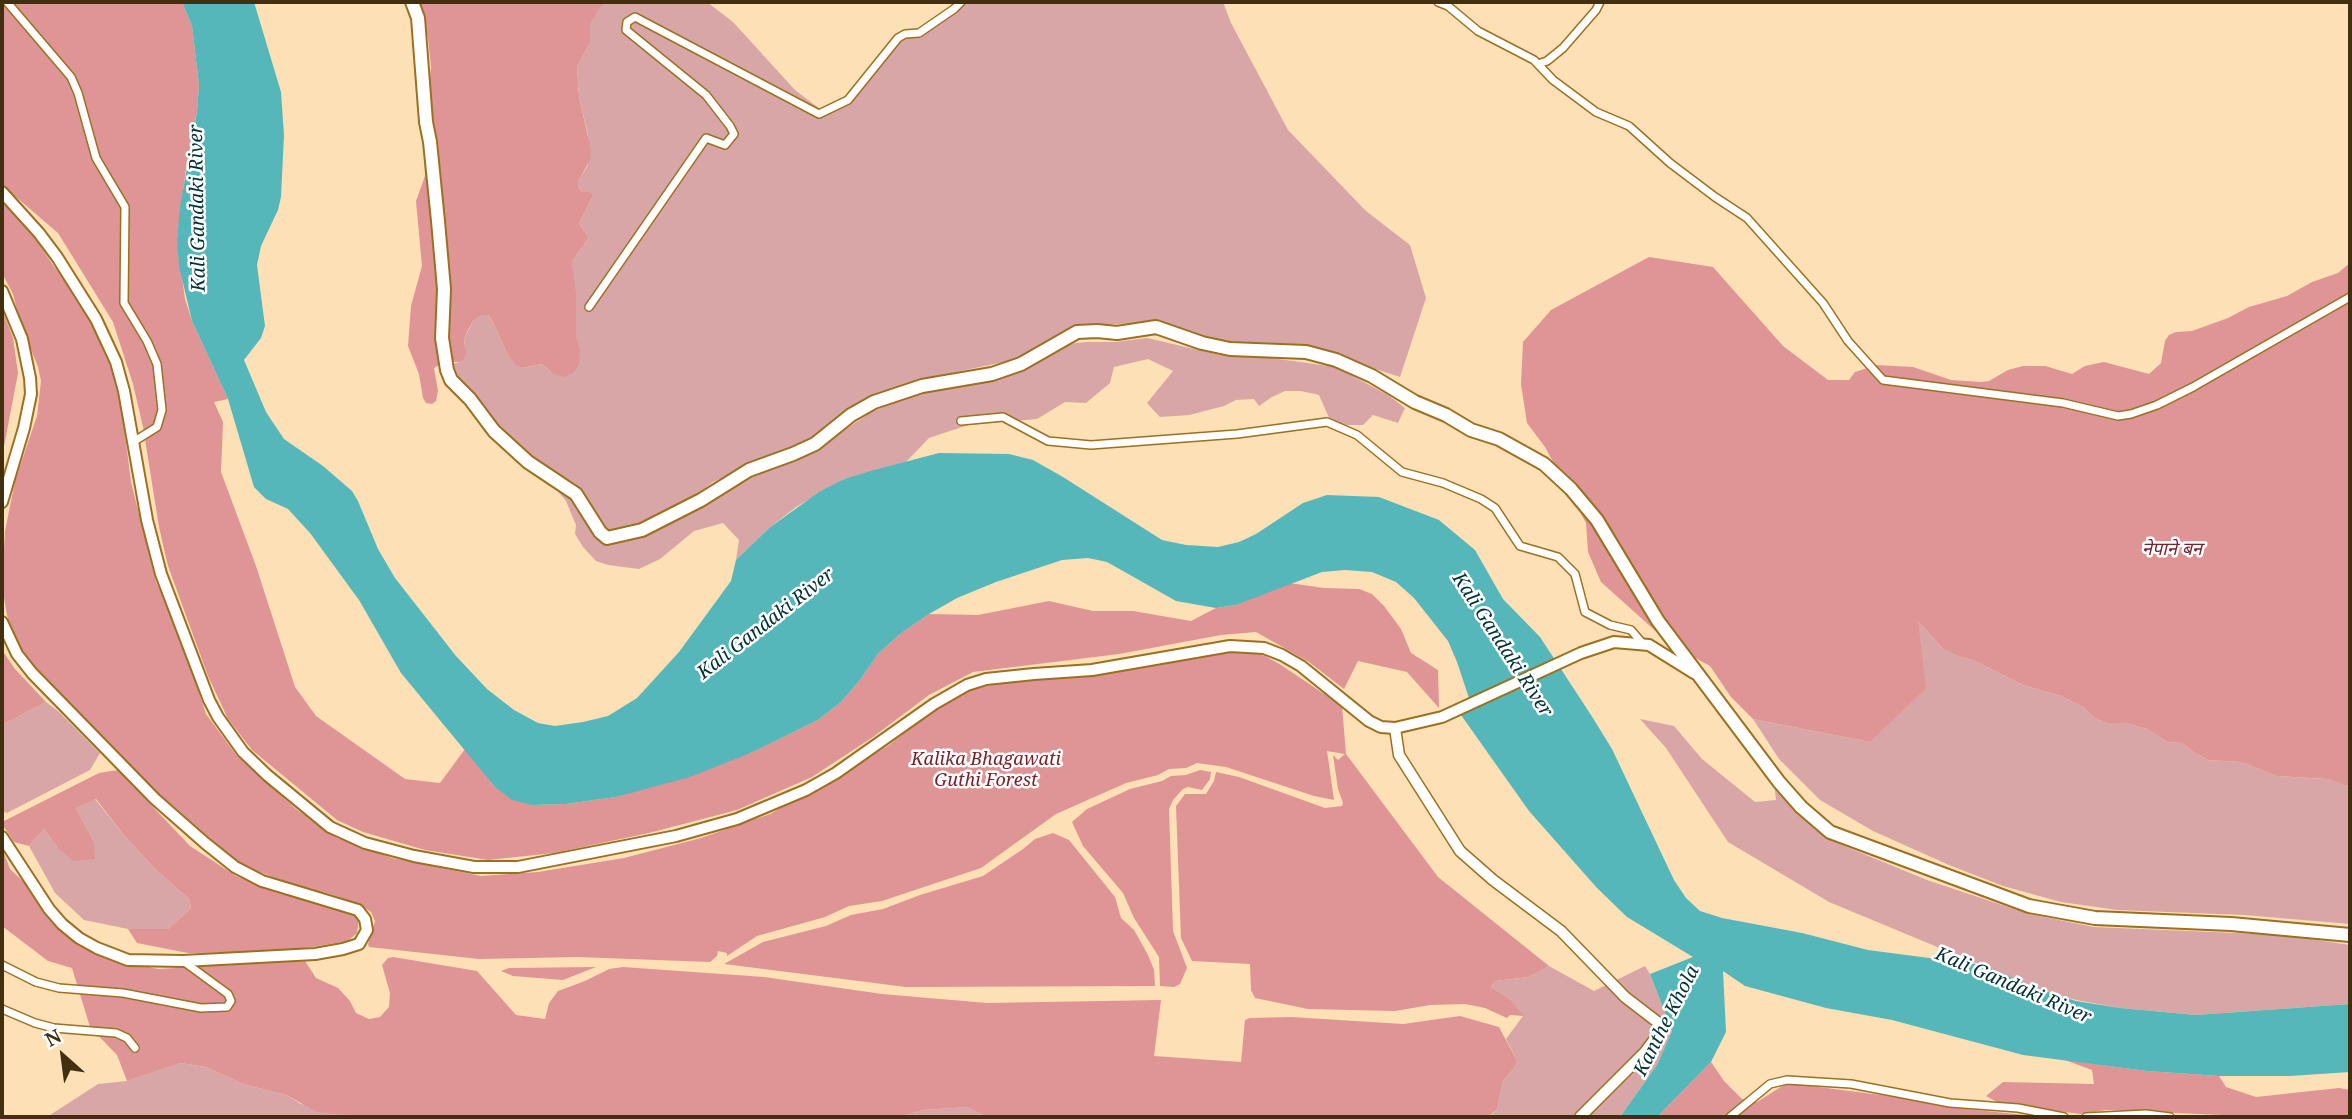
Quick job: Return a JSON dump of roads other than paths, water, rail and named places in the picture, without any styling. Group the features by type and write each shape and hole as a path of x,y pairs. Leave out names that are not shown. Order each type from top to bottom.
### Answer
{"highway":[{"path":"412,2 418,18 426,122 438,221 444,289 442,338 447,370 451,380 470,399 494,431 528,462 576,494 600,532 607,538 642,530 701,500 749,470 815,444 851,415 874,402 922,386 992,374 1021,364 1077,332 1117,332 1156,327 1202,343 1230,349 1306,352 1336,360 1372,376 1415,402 1446,415 1471,430 1499,439 1544,464 1571,489 1597,520 1658,621 1779,782 1801,807 1830,832 2029,906 2095,918 2350,935"}],"main road":[{"path":"2,192 39,233 96,319 116,362 124,391 146,520 161,574 209,700 243,752 267,775 330,827 365,843 414,856 474,867 518,867 676,836 750,815 806,790 853,762 934,704 967,685 986,679 1092,670 1230,646 1264,648 1282,655 1301,666 1369,721 1381,727 1395,728 1443,717 1581,653 1614,642 1649,645 1698,675"},
{"path":"2,291 22,339 29,370 30,394 24,428 2,502"},
{"path":"2,622 17,654 32,673 155,799 205,844 235,867 262,881 358,910 367,925 365,934 359,944 314,954 183,961 128,960 111,955 79,938 49,909 2,837"},
{"path":"1395,728 1399,755 1460,852 1561,931 1625,997 1660,1024 1657,1037 1580,1117"}],"street":[{"path":"7,2 71,78 78,93 96,158 125,207 124,303 157,365 162,411 157,427 133,442"},
{"path":"589,307 706,138 725,145 734,134 706,95 626,30 626,22 635,17 819,114 848,100 898,38 905,34 919,33 961,2"},
{"path":"1438,2 1448,6 1478,31 1534,60 1553,80 1596,112 1629,126 1706,190 1747,218 1823,303 1848,341 1883,380 2063,403 2118,416 2131,414 2157,405 2193,387 2350,297"},
{"path":"1538,64 1547,61 1563,48 1600,2"},
{"path":"961,421 1003,417 1048,441 1091,445 1237,434 1327,422 1357,435 1402,472 1443,483 1480,499 1494,509 1520,546 1558,557 1575,574 1585,612 1610,625 1631,630 1643,644"},
{"path":"2,965 36,982 59,988 123,993 201,1008 227,1007 232,1001 228,994 183,961"},
{"path":"2,1009 54,1028 116,1033 127,1038 135,1048"},
{"path":"1730,1117 1770,1084 1787,1080 1851,1084 1950,1103 2018,1108 2064,1117"},
{"path":"2086,1117 2146,1114 2170,1117"}],"water":[{"name":"Kali Gandaki River","path":"182,2 254,2 281,92 284,135 281,197 278,210 261,246 257,265 265,326 261,338 244,360 266,412 284,439 323,466 352,491 378,549 395,578 456,656 487,689 514,710 538,723 555,726 608,716 637,698 679,652 731,581 736,560 769,528 819,492 844,479 874,470 939,453 1009,454 1033,460 1162,540 1218,547 1256,534 1303,503 1327,495 1379,497 1439,520 1475,550 1503,599 1540,637 1591,715 1612,749 1674,880 1686,898 1700,911 1868,950 1983,965 2036,988 2076,1001 2120,1008 2196,1015 2350,1004 2350,1072 2290,1076 2219,1076 2147,1071 2023,1055 1892,1020 1826,1008 1745,986 1723,971 1726,1032 1711,1062 1657,1117 1620,1117 1657,1065 1672,1031 1650,974 1693,957 1627,917 1597,888 1529,811 1461,715 1473,710 1448,641 1414,598 1396,582 1372,572 1322,572 1236,605 1216,608 1176,601 1107,562 1088,558 1062,560 996,582 957,598 929,614 900,634 878,654 841,702 818,720 753,752 690,777 616,797 566,804 532,805 512,800 495,787 401,673 359,600 310,533 288,509 266,499 254,487 228,399 192,321 179,266 177,240 180,207 197,112 199,85 192,26"}],"park label":[{"name":"नेपाने बन","path":"2172,550"},
{"name":"Kalika Bhagawati Guthi Forest","path":"986,770"}],"water label":[{"name":"Kanthe Khola","path":"1667,1021"}]}
